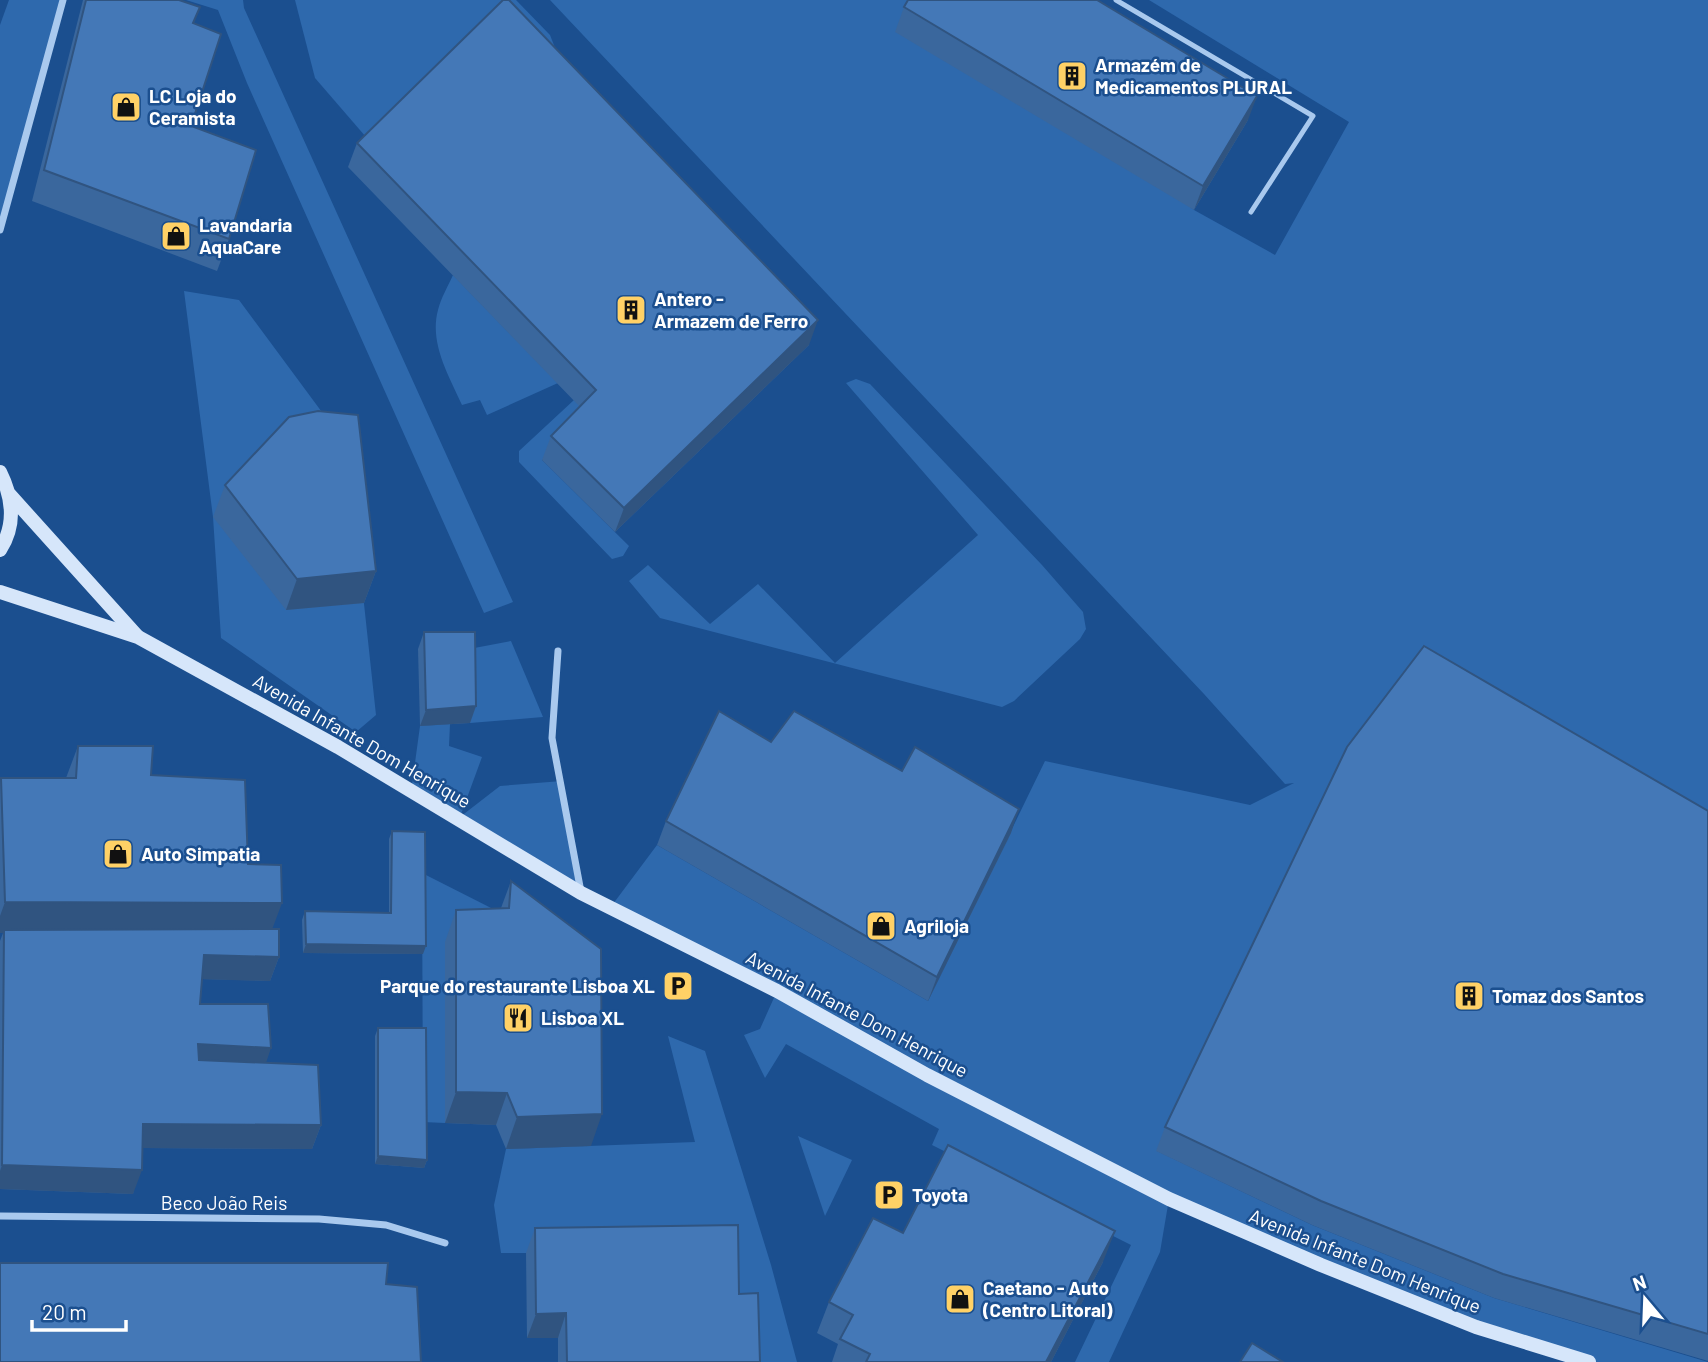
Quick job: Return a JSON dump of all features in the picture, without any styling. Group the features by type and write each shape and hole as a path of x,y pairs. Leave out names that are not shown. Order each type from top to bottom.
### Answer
{"main road":[{"path":"0,472 10,495 138,637"},
{"path":"0,550 6,541 12,519 10,495"},
{"path":"0,592 138,637"},
{"name":"Avenida Infante Dom Henrique","path":"138,637 338,747 581,893 777,992 927,1074 1169,1199 1321,1265 1476,1327 1589,1362"}],"street":[{"path":"0,230 63,0"},
{"path":"558,651 552,738 581,893"},
{"name":"Beco João Reis","path":"0,1216 319,1219 386,1225 445,1243"}],"lane":[{"path":"1116,0 1313,116 1251,212"}],"shaded area":[{"path":"9,0 63,0 0,230 0,25"},
{"path":"186,0 243,0 244,8 513,602 484,613 247,83 218,10"},
{"path":"295,0 516,0 550,35 561,63 372,144 315,78"},
{"path":"550,0 914,0 1194,210 1275,255 1349,122 1149,0 1708,0 1708,841 1157,1151 1312,1225 1494,1298 1708,1362 1589,1362 1476,1327 1169,1199 1160,1252 1109,1362 1075,1362 1131,1245 932,1145 939,1129 786,1044 765,1078 744,1035 760,1029 777,991 610,908 657,845 928,1001 1045,761 1250,805 1294,783 1285,784 1204,694"},
{"path":"453,275 558,383 487,415 480,400 462,405 446,371 436,335 438,310"},
{"path":"184,291 239,300 347,446 376,715 356,732 221,638 213,517"},
{"path":"856,379 870,384 1042,565 1083,612 1086,629 1080,639 1014,701 1002,707 660,618 629,581 648,565 710,624 758,584 835,663 978,535 846,383"},
{"path":"574,400 588,414 542,460 629,546 623,556 612,559 519,462 519,451"},
{"path":"511,641 543,717 470,723 469,649"},
{"path":"450,724 449,746 482,757 460,817 500,786 562,781 581,893 411,792 420,726"},
{"path":"422,873 499,912 445,1123 423,1122"},
{"path":"668,1036 705,1051 771,1265 797,1362 750,1362 526,1253 501,1253 494,1205 506,1149 695,1142"},
{"path":"798,1136 852,1160 825,1216"}],"building":[{"name":"LC Loja do Ceramista","path":"86,0 179,0 200,7 193,23 221,34 191,126 256,150 229,239 44,170"},
{"name":"Antero - Armazem de Ferro","path":"503,0 509,0 818,320 624,508 551,436 596,390 357,143"},
{"name":"Armazém de Medicamentos PLURAL","path":"908,0 1097,0 1257,96 1203,186 904,7"},
{"path":"318,411 358,415 376,571 297,579 225,485 289,417"},
{"path":"424,632 475,632 476,706 426,710"},
{"name":"Tomaz dos Santos","path":"1424,646 1708,811 1708,1334 1503,1274 1321,1201 1165,1127 1347,747"},
{"name":"Agriloja","path":"719,711 771,742 794,711 902,771 915,747 1019,809 937,977 666,821"},
{"name":"Auto Simpatia","path":"78,746 153,746 151,775 245,780 248,864 281,865 282,903 5,902 1,778 76,778"},
{"path":"392,831 425,832 426,946 306,944 305,911 391,913"},
{"name":"Lisboa XL","path":"511,881 601,949 602,1114 517,1117 507,1093 456,1092 456,910 509,908"},
{"path":"279,929 279,957 204,955 200,1004 268,1004 271,1048 198,1044 199,1060 318,1065 321,1125 143,1124 142,1170 2,1165 4,930"},
{"path":"378,1028 426,1028 427,1160 378,1156"},
{"name":"Caetano - Auto (Centro Litoral)","path":"948,1145 1115,1231 1046,1362 866,1362 870,1354 840,1339 853,1315 829,1302 873,1218 903,1233"},
{"path":"738,1225 739,1294 758,1293 760,1362 567,1362 566,1313 536,1314 535,1228"},
{"path":"0,1263 388,1263 386,1284 417,1287 421,1362 0,1362"},
{"path":"1252,1343 1283,1362 1240,1362"}],"place":[{"name":"Armazém de Medicamentos PLURAL","path":"1072,76"},
{"name":"LC Loja do Ceramista","path":"126,107"},
{"name":"Lavandaria AquaCare","path":"176,236"},
{"name":"Antero - Armazem de Ferro","path":"631,310"},
{"name":"Auto Simpatia","path":"118,854"},
{"name":"Agriloja","path":"881,926"},
{"name":"Parque do restaurante Lisboa XL","path":"678,986"},
{"name":"Tomaz dos Santos","path":"1469,996"},
{"name":"Lisboa XL","path":"518,1018"},
{"name":"Toyota","path":"889,1195"},
{"name":"Caetano - Auto (Centro Litoral)","path":"960,1299"}]}
